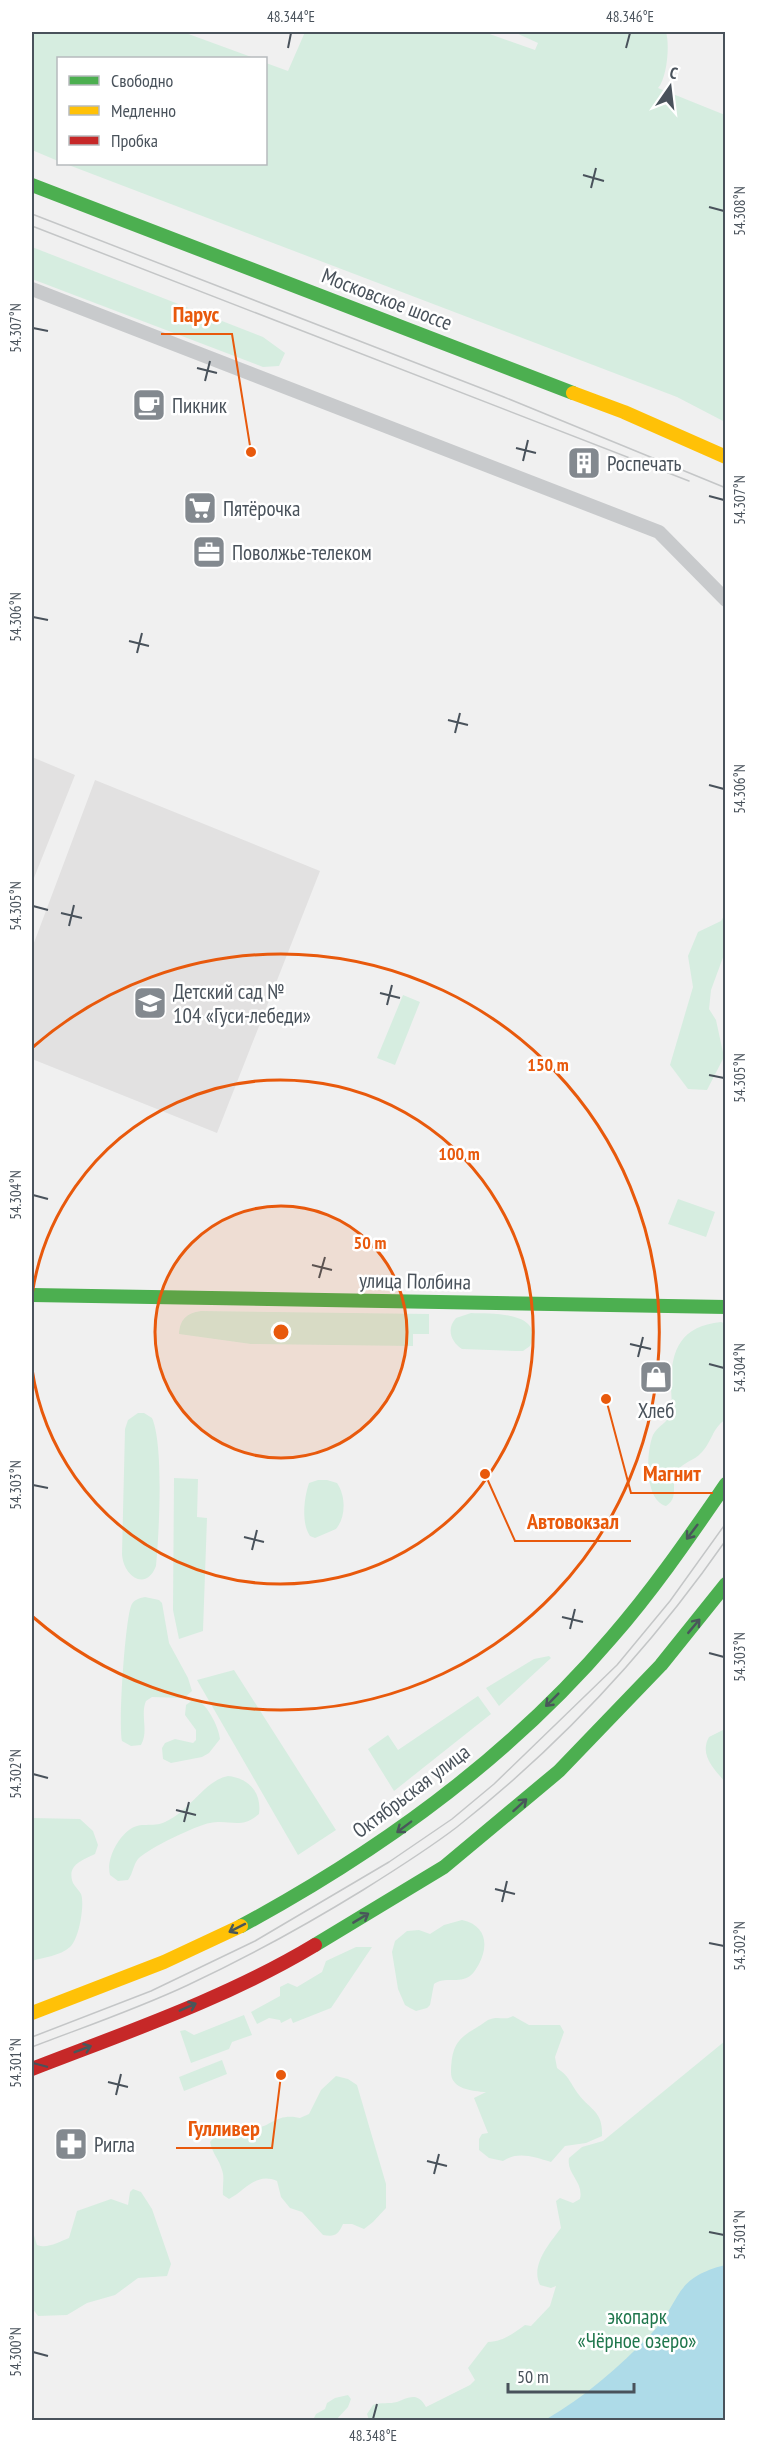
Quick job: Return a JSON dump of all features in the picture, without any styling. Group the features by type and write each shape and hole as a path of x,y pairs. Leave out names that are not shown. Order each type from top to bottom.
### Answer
{"main road":[{"name":"Московское шоссе","path":"32,185 624,412 726,457"},
{"name":"улица Полбина","path":"32,1295 726,1307"},
{"name":"Октябрьская улица","path":"32,2013 142,1972 242,1926 313,1886 411,1821 473,1774 593,1659 638,1604 726,1484"},
{"path":"32,2069 156,2021 277,1968 444,1867 520,1805 606,1724 661,1665 726,1584"}],"street":[{"path":"32,289 658,532 726,600"}],"shaded area":[{"path":"32,757 75,775 32,883"},
{"name":"Детский сад № 104 «Гуси-лебеди»","path":"95,780 320,871 217,1133 32,1059 32,948"}],"green space":[{"path":"32,32 183,32 251,57 57,57 57,161 32,150"},
{"path":"305,32 484,32 535,50 538,43 514,32 666,32 667,61 664,77 658,88 725,115 725,422 677,397 69,165 267,165 267,63 288,71"},
{"path":"32,247 263,337 285,353 279,366 263,367 32,279"},
{"path":"725,914 725,952 711,990 709,1009 716,1020 724,1057 707,1090 688,1089 670,1065 693,987 688,956 698,932 721,921"},
{"path":"403,995 420,1002 395,1065 377,1058"},
{"path":"678,1199 715,1212 706,1237 668,1224"},
{"path":"201,1311 429,1314 429,1334 413,1334 413,1346 251,1344 179,1334 185,1318 191,1313"},
{"path":"471,1313 503,1315 523,1320 530,1326 533,1335 530,1346 523,1351 462,1349 451,1335 451,1326 456,1318"},
{"path":"721,1322 726,1324 725,1420 717,1427 700,1454 683,1465 677,1472 672,1500 666,1506 654,1495 650,1485 648,1463 653,1435 667,1420 671,1411 673,1361 681,1342 688,1334 707,1324"},
{"path":"138,1413 144,1413 152,1418 156,1431 159,1468 156,1566 152,1574 141,1579 136,1578 126,1569 122,1554 125,1429 128,1420"},
{"path":"174,1478 198,1479 197,1517 207,1518 203,1631 179,1639 173,1610"},
{"path":"318,1480 337,1483 344,1506 342,1519 336,1529 315,1538 307,1531 304,1510 309,1483"},
{"path":"145,1597 159,1600 162,1603 169,1643 188,1678 192,1691 184,1698 152,1697 146,1701 143,1740 141,1745 131,1746 122,1741 121,1731 124,1652 131,1606 136,1600"},
{"path":"549,1656 551,1658 499,1706 486,1688 534,1659"},
{"path":"234,1670 336,1830 298,1855 197,1680"},
{"path":"478,1696 491,1714 394,1791 368,1749 388,1735 398,1750"},
{"path":"194,1699 203,1704 211,1715 220,1739 209,1753 202,1757 171,1763 163,1759 162,1748 165,1743 175,1739 193,1743 196,1740 196,1730 185,1715 186,1705"},
{"path":"726,1729 725,1782 709,1761 706,1744 709,1737"},
{"path":"228,1776 248,1783 256,1793 259,1814 247,1822 210,1823 172,1838 138,1859 128,1880 118,1881 110,1875 113,1850 129,1830 133,1827 165,1822 182,1811 212,1783"},
{"path":"32,1818 80,1819 93,1831 98,1845 95,1854 77,1864 72,1872 73,1883 82,1899 80,1922 73,1943 62,1952 32,1961"},
{"path":"462,1920 476,1926 483,1937 484,1950 475,1971 461,1980 434,1984 430,2005 427,2008 416,2011 405,2005 398,1989 392,1952 395,1941 407,1931 419,1930 430,1934 444,1925"},
{"path":"356,1947 372,1947 331,2008 293,2023 291,2018 281,2023 280,2020 269,2018 257,2024 251,2012 280,1996 280,1987 288,1983 297,1987 322,1972 326,1961"},
{"path":"244,2015 252,2035 232,2042 229,2049 191,2063 180,2031 185,2030 194,2035"},
{"path":"513,2016 529,2025 560,2025 564,2032 555,2057 557,2068 596,2112 601,2122 602,2136 586,2143 565,2146 551,2162 520,2156 503,2161 489,2158 479,2150 479,2139 482,2134 488,2133 474,2098 486,2092 463,2088 454,2082 452,2077 454,2049 461,2039 489,2020"},
{"name":"экопарк «Чёрное озеро»","path":"725,2041 725,2420 369,2420 367,2414 373,2405 394,2403 413,2397 420,2399 426,2407 470,2385 475,2380 468,2368 488,2342 503,2339 525,2325 531,2326 550,2306 556,2286 551,2288 540,2285 539,2262 561,2228 556,2201 560,2198 573,2203 580,2199 580,2188 570,2169 569,2158 582,2147 603,2141"},
{"path":"222,2060 227,2074 184,2091 179,2077"},
{"path":"336,2076 348,2079 357,2085 386,2184 386,2208 373,2222 364,2229 352,2224 343,2224 336,2234 323,2235 302,2212 290,2208 281,2197 277,2181 270,2179 257,2180 229,2199 223,2195 223,2173 210,2142 216,2135 227,2129 254,2129 281,2118 300,2118 309,2114 321,2090"},
{"path":"133,2189 141,2192 152,2209 171,2264 167,2276 138,2278 115,2295 87,2303 67,2315 38,2316 32,2308 32,2229 37,2245 49,2246 57,2243 69,2238 77,2211 111,2199 128,2205 130,2192"},
{"path":"348,2395 351,2399 348,2407 336,2420 313,2420 316,2414 325,2409 327,2403 335,2398"}],"water":[{"path":"725,2265 725,2420 545,2420 588,2391 627,2358 661,2322 686,2284 695,2277"}],"tram line":[{"path":"32,214 504,397 726,488"},
{"path":"32,226 689,481"},
{"path":"32,2037 151,1991 255,1941 389,1862 452,1819 494,1784 617,1665 670,1601 726,1523"},
{"path":"32,2047 149,2002 233,1963 342,1903 457,1827 533,1762 602,1693 667,1619 726,1540"}],"traffic: fast":[{"path":"32,185 573,393"},
{"path":"32,1295 726,1307"},
{"path":"241,1926 293,1897 392,1834 440,1799 530,1723 572,1681 627,1619 726,1484"},
{"path":"315,1945 444,1867 559,1771 661,1665 726,1584"}],"traffic: slow":[{"path":"573,393 624,412 726,457"},
{"path":"32,2013 164,1962 241,1926"}],"traffic: jam":[{"path":"32,2069 212,1998 315,1945"}],"place":[{"name":"Пикник","path":"149,405"},
{"name":"Парус","path":"251,452"},
{"name":"Роспечать","path":"584,463"},
{"name":"Пятёрочка","path":"200,508"},
{"name":"Поволжье-телеком","path":"209,552"},
{"name":"Детский сад № 104 «Гуси-лебеди»","path":"150,1003"},
{"name":"Хлеб","path":"656,1377"},
{"name":"Магнит","path":"606,1399"},
{"name":"Автовокзал","path":"485,1474"},
{"name":"Гулливер","path":"281,2075"},
{"name":"Ригла","path":"71,2144"}]}
